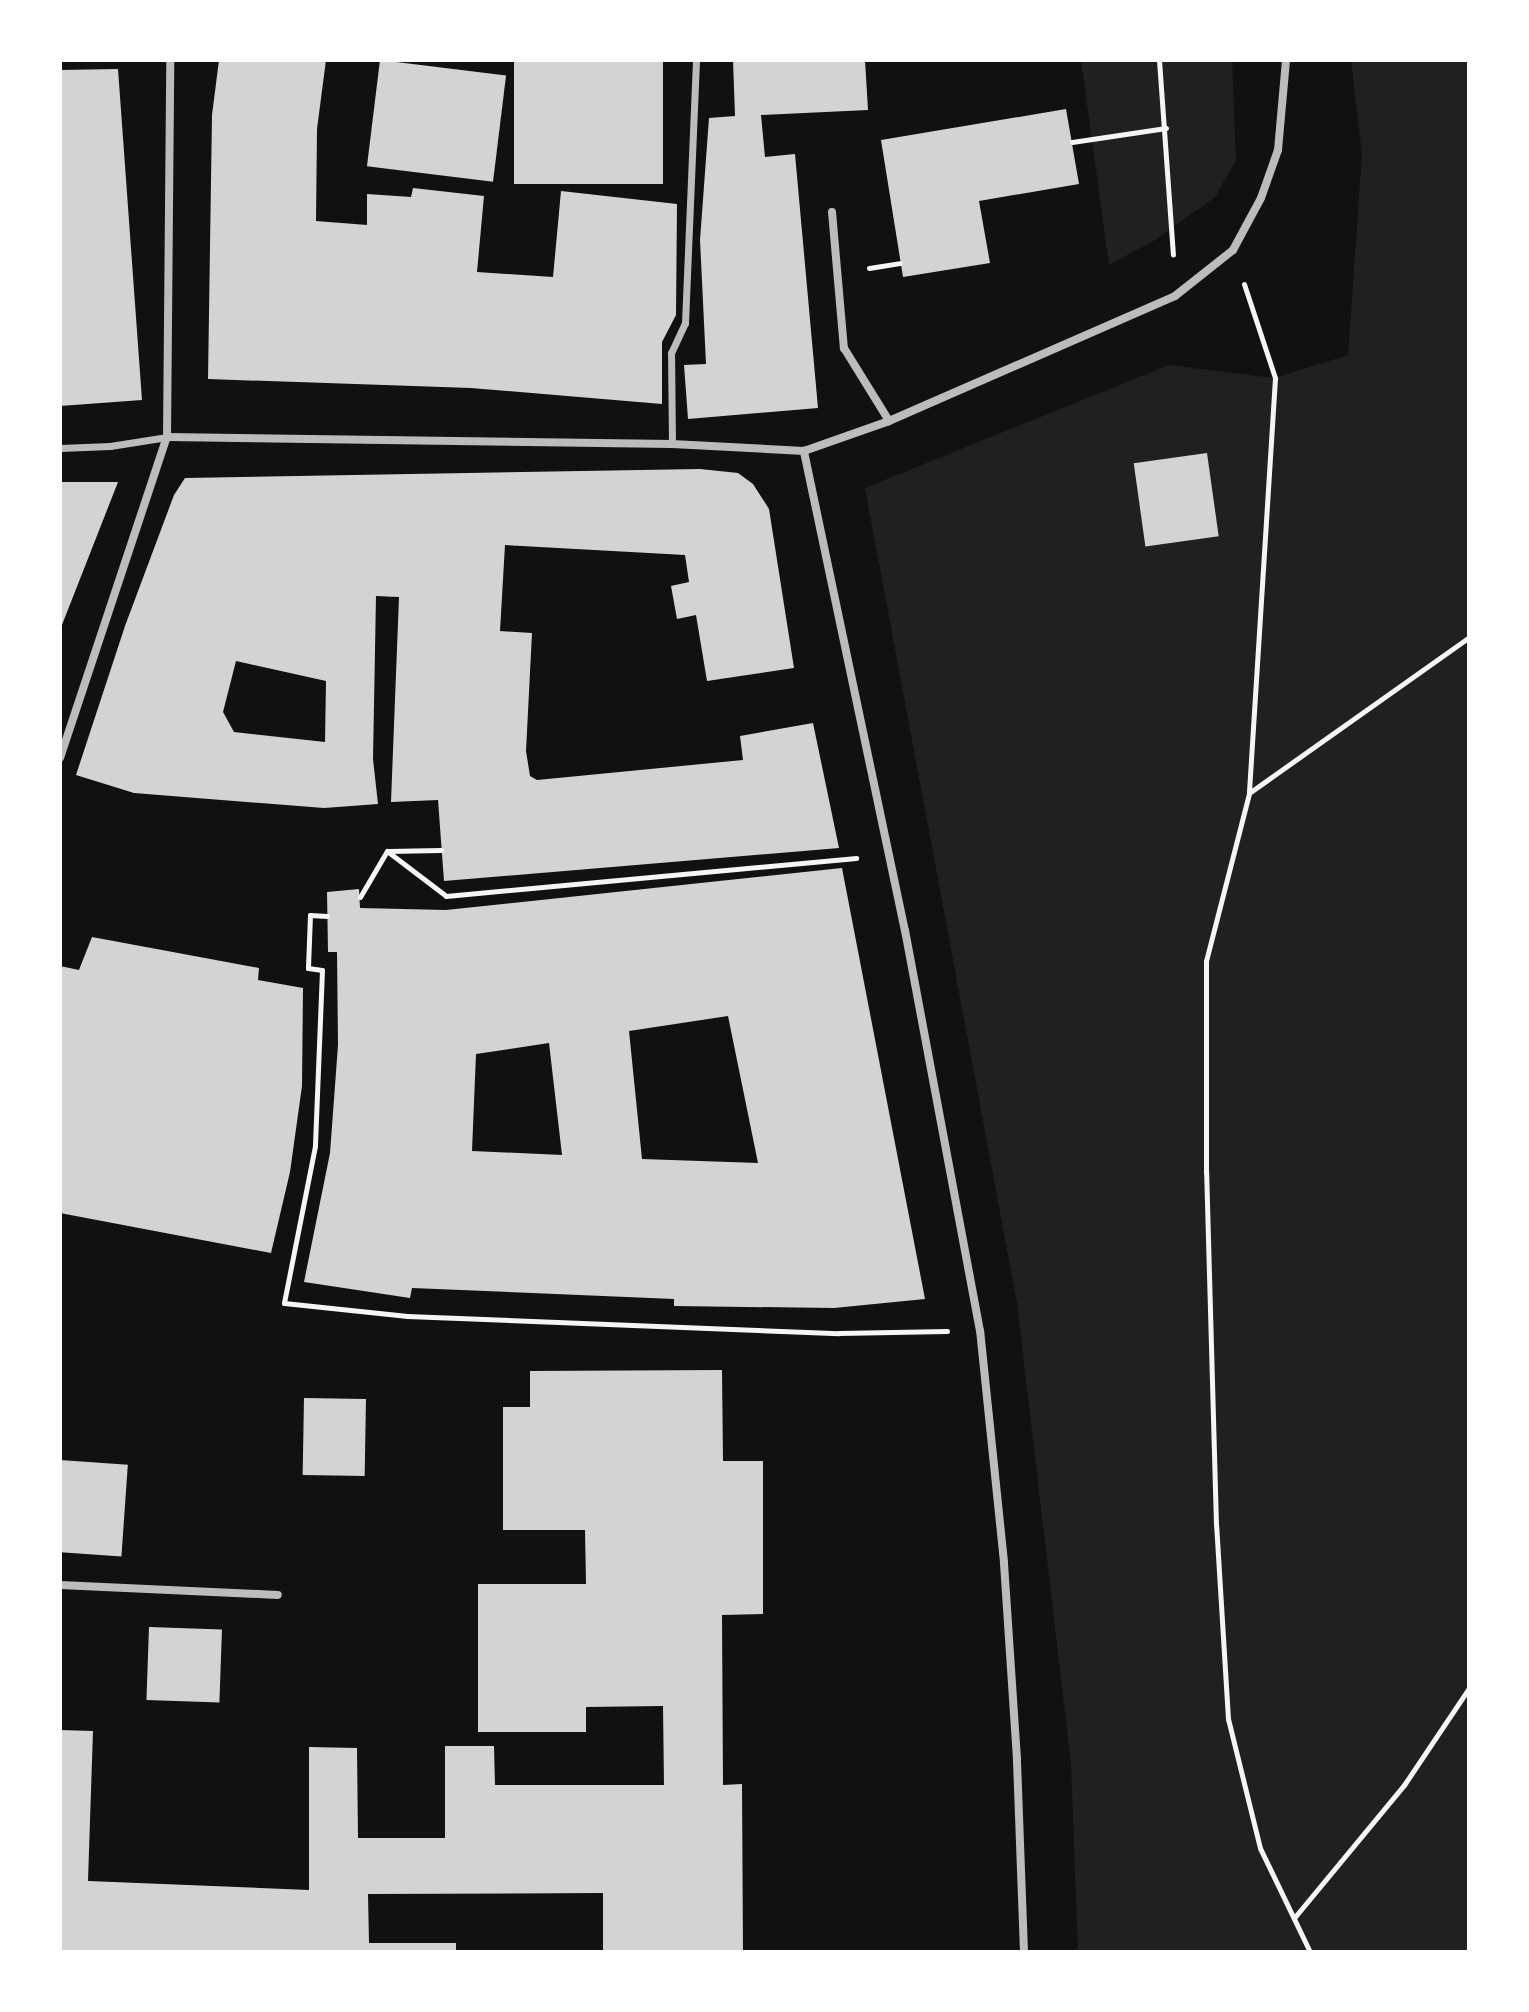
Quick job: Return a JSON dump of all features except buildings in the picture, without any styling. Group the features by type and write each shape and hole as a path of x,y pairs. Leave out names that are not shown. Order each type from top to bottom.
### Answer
{"street":[{"path":"60,758 167,437 170,60"},
{"path":"672,444 671,353 685,323 696,60"},
{"path":"60,448 110,446 167,437 672,444 804,451 889,421 1175,296 1233,250 1261,198 1278,150 1286,60"},
{"path":"832,212 844,348 889,421"},
{"path":"804,451 889,853 961,1214 980,1331 1004,1562 1017,1759 1024,1952"},
{"path":"60,1585 278,1595"}],"path":[{"path":"1159,60 1175,296"},
{"path":"1072,142 1166,128"},
{"path":"1233,250 1275,378 1249,793 1206,961 1206,1172 1216,1525 1228,1719 1260,1848 1310,1952"},
{"path":"1249,793 1469,637"},
{"path":"387,851 441,850"},
{"path":"387,851 446,896 889,853"},
{"path":"360,897 387,851"},
{"path":"327,916 310,915 308,968 322,970 315,1146 284,1303 407,1316 839,1333 980,1331"},
{"path":"1294,1918 1404,1785 1469,1688"}],"shaded area":[{"path":"1081,60 1232,60 1236,160 1215,197 1155,240 1109,265"},
{"path":"1351,60 1469,60 1469,1952 1078,1952 1071,1764 1017,1303 865,488 1169,365 1275,378 1348,355 1362,154"}]}
